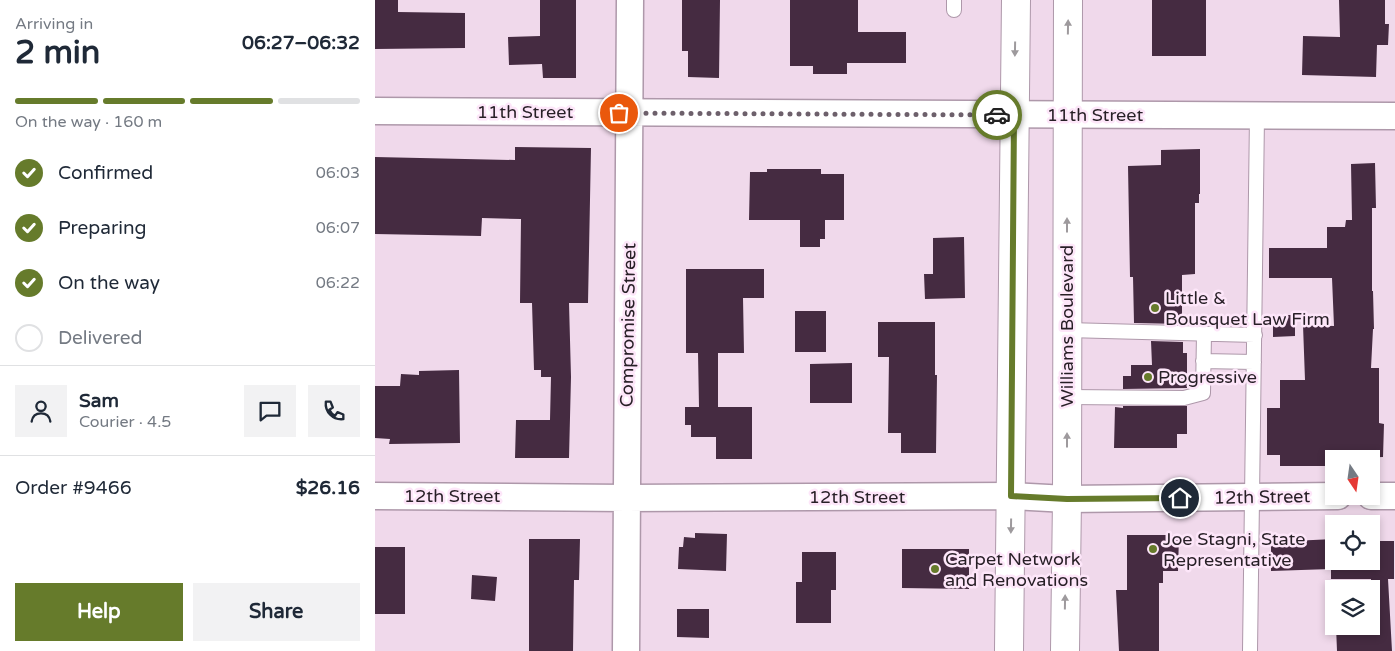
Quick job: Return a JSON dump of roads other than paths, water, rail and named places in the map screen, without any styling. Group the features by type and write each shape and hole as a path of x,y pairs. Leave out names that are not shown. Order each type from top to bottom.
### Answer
{"main road":[{"path":"1009,651 1015,0"},
{"name":"Williams Boulevard","path":"1065,651 1068,0"}],"street":[{"name":"Compromise Street","path":"626,651 630,0"},
{"name":"11th Street","path":"375,111 1395,116"},
{"name":"12th Street","path":"375,496 626,498 1011,496 1067,499 1325,496"},
{"path":"1380,496 1395,496"}],"lane":[{"path":"1250,651 1257,116"},
{"path":"1067,330 1255,335"},
{"path":"1067,397 1184,398 1203,393 1204,334"},
{"path":"1203,361 1255,362"}],"place":[{"name":"Little & Bousquet Law Firm","path":"1155,308"},
{"name":"Progressive","path":"1148,377"},
{"name":"Joe Stagni, State Representative","path":"1153,549"},
{"name":"Carpet Network and Renovations","path":"935,569"}]}
